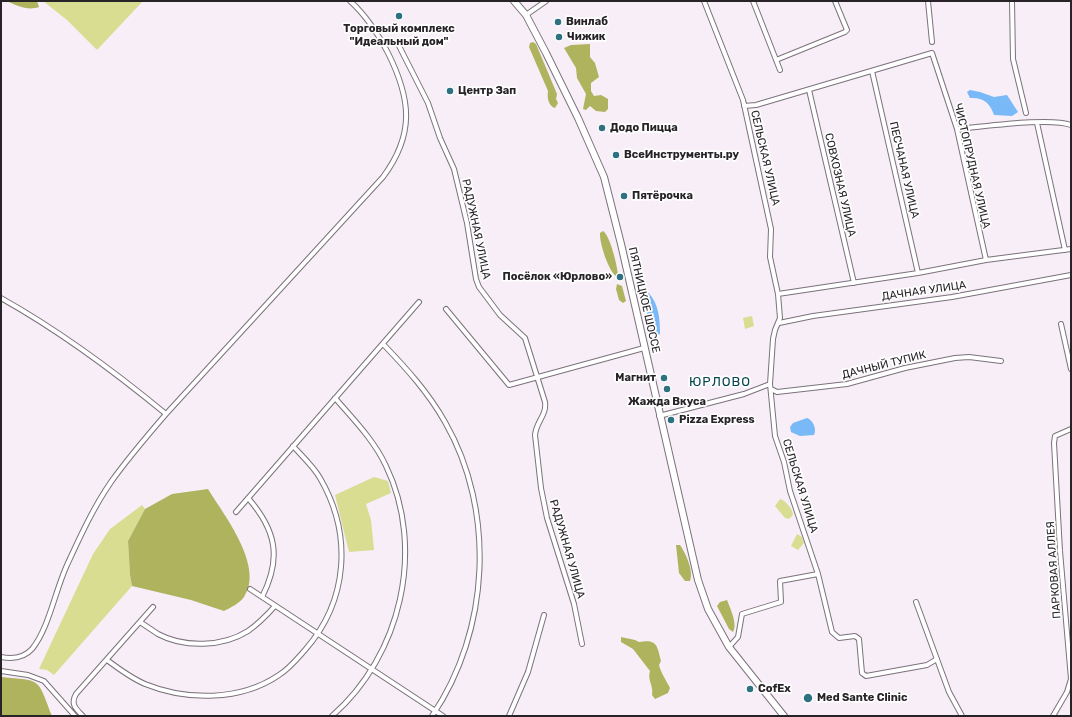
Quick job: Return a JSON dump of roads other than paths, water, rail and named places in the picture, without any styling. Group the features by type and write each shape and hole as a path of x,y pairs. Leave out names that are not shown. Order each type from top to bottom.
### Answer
{"main road":[{"name":"ПЯТНИЦКОЕ ШОССЕ","path":"514,1 526,15 578,118 604,177 698,580 708,609 729,647 784,716"}],"street":[{"path":"1,657 19,657 30,651 39,639 66,567 87,523 110,484 166,414 383,177 400,149 404,136 407,109 399,77 377,32 350,1"},
{"path":"526,15 546,1"},
{"name":"СЕЛЬСКАЯ УЛИЦА","path":"704,1 744,106 772,229 770,257 778,294 779,322 773,339 770,384 772,389 776,442 784,462 790,491 818,574 832,632 839,638 855,636 859,639 862,673 866,676 927,665 936,659"},
{"path":"753,1 780,70"},
{"path":"776,60 845,32 847,30 836,1"},
{"path":"928,1 932,42"},
{"path":"1012,1 1013,59 1026,113"},
{"name":"РАДУЖНАЯ УЛИЦА","path":"397,42 428,103 440,138 454,169 467,223 476,279 479,287 500,315 525,338 546,407 542,418 535,428 541,488 547,518 574,604 582,644"},
{"name":"ЧИСТОПРУДНАЯ УЛИЦА","path":"872,71 932,53 957,129 986,260"},
{"path":"744,106 756,105 872,71"},
{"name":"ПЕСЧАНАЯ УЛИЦА","path":"872,71 918,273"},
{"name":"СОВХОЗНАЯ УЛИЦА","path":"809,90 854,283"},
{"path":"957,129 1037,123 1062,123 1071,125"},
{"path":"1037,123 1065,250"},
{"path":"778,294 918,273 986,260 1071,249"},
{"name":"ДАЧНАЯ УЛИЦА","path":"779,322 952,297 1071,275"},
{"path":"1,298 82,348 125,380 166,414"},
{"path":"236,512 419,302"},
{"path":"446,309 507,385 537,379 644,348"},
{"path":"1061,324 1070,355 1071,369"},
{"path":"383,344 410,371 445,422 469,477 475,508 479,541 479,575 472,623 464,653 452,681 432,716"},
{"name":"ДАЧНЫЙ ТУПИК","path":"772,389 777,392 847,384 904,368 955,358 969,357 1001,361"},
{"path":"660,416 744,394 770,384"},
{"path":"332,716 344,706 371,669 392,627 400,605 406,552 404,528 398,498 386,466 372,443 335,398"},
{"name":"ПАРКОВАЯ АЛЛЕЯ","path":"1053,716 1067,692 1071,679 1060,551 1054,443 1055,436 1071,429"},
{"path":"107,660 122,672 145,684 169,692 198,696 225,694 246,690 280,675 294,662 318,634 336,596 343,561 342,538 337,518 320,478 293,446"},
{"path":"248,498 261,513 274,544 272,574 262,597"},
{"path":"729,647 738,637 742,614 781,602 780,581 818,574"},
{"path":"250,589 443,716"},
{"path":"916,602 949,692 962,716"},
{"path":"140,622 159,634 174,640 192,644 210,643 229,639 247,632 275,606"},
{"path":"83,716 74,705 74,698 153,608"},
{"path":"509,716 528,672 544,615"},
{"path":"1,671 28,675 44,681 75,716"}],"water":[{"path":"970,90 994,97 1007,95 1018,112 1012,116 994,115 985,101 978,98 970,98 967,92"},
{"path":"648,292 657,307 660,323 660,334 656,336 650,333 644,294"},
{"path":"807,418 814,425 814,435 800,436 791,432 790,427 793,423"}],"place":[{"name":"Торговый комплекс \"Идеальный дом\"","path":"399,16"},
{"name":"Винлаб","path":"558,22"},
{"name":"Чижик","path":"559,37"},
{"name":"Центр Зап","path":"450,91"},
{"name":"Додо Пицца","path":"602,128"},
{"name":"ВсеИнструменты.ру","path":"616,155"},
{"name":"Пятёрочка","path":"624,196"},
{"name":"Посёлок «Юрлово»","path":"620,277"},
{"name":"Магнит","path":"664,378"},
{"name":"Жажда Вкуса","path":"667,389"},
{"name":"Pizza Express","path":"671,420"},
{"name":"CofEx","path":"750,689"},
{"name":"Med Sante Clinic","path":"808,698"}],"district":[{"name":"ЮРЛОВО","path":"720,382"}]}
